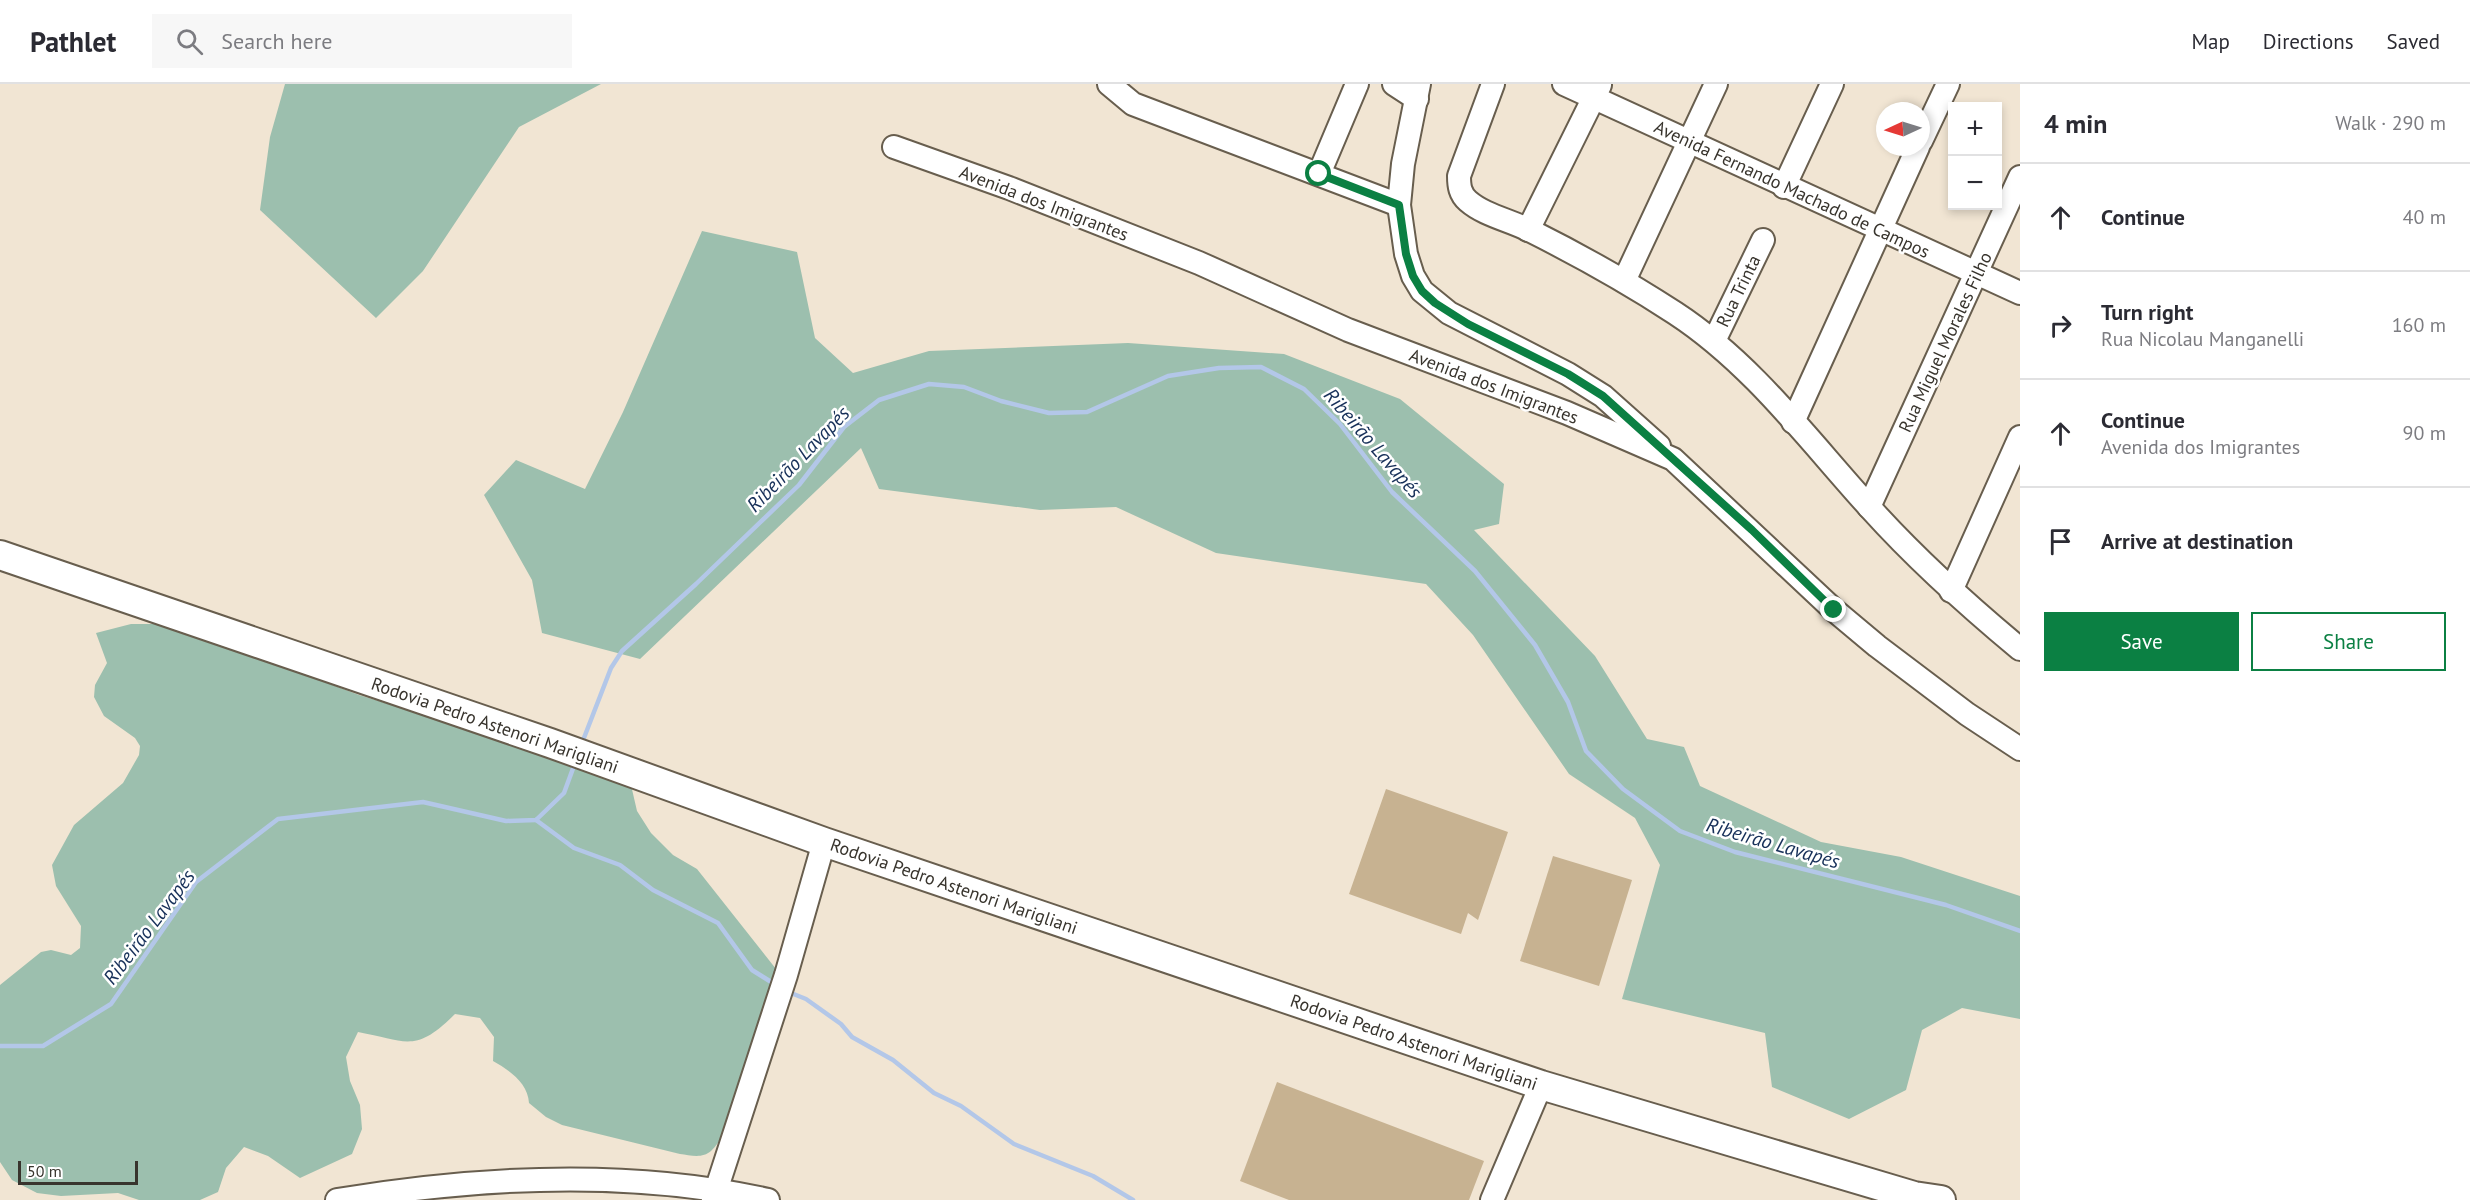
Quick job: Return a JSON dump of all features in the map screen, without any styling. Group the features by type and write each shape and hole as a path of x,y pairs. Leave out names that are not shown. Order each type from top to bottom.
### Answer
{"main road":[{"name":"Rodovia Pedro Astenori Marigliani","path":"0,555 599,760 676,791 824,842 1541,1085 1926,1199"}],"street":[{"path":"1109,84 1133,104 1399,205"},
{"path":"1319,174 1357,84"},
{"path":"1394,84 1418,92 1403,164 1399,205 1406,254 1413,276 1422,291 1435,303 1468,324 1568,374 1603,396 1673,459"},
{"path":"1493,84 1462,168 1460,189 1473,205 1528,230 1624,281 1714,341 1759,384 1869,507 1951,591 2020,649"},
{"name":"Avenida Fernando Machado de Campos","path":"1564,84 1597,91 1690,142 1784,187 2020,293"},
{"path":"1624,281 1716,84"},
{"path":"1784,187 1832,84"},
{"path":"1930,122 1948,84"},
{"path":"1528,230 1597,91"},
{"name":"Avenida dos Imigrantes","path":"894,147 1010,188 1199,263 1348,330 1567,413 1673,459 1834,610 1877,646 1967,714 2020,749"},
{"path":"1793,422 1914,156"},
{"name":"Rua Miguel Morales Filho","path":"1869,507 2020,177"},
{"name":"Rua Trinta","path":"1714,341 1763,240"},
{"path":"1951,591 2020,437"},
{"path":"715,1194 786,975 824,842"},
{"path":"1492,1200 1541,1085"},
{"path":"336,1200 382,1192 532,1179 768,1200"}],"green space":[{"path":"285,84 601,84 519,127 423,271 376,318 260,210 270,137"},
{"path":"702,231 797,252 815,338 853,373 929,351 1128,343 1284,354 1400,399 1504,484 1499,524 1474,530 1595,656 1647,739 1684,747 1700,786 1821,842 1901,857 2020,896 2020,1019 1962,1008 1922,1030 1906,1090 1849,1119 1772,1087 1765,1033 1622,999 1660,865 1635,818 1569,774 1473,635 1426,584 1216,553 1116,507 1040,510 879,489 861,448 640,659 542,633 532,580 484,495 516,460 585,489 623,412"},
{"path":"131,624 161,624 195,633 359,695 499,738 631,785 637,811 651,833 673,855 697,869 776,969 740,1094 721,1138 711,1151 700,1156 680,1154 562,1125 546,1117 529,1103 525,1089 517,1078 493,1061 494,1037 480,1018 455,1014 441,1027 420,1040 400,1041 358,1032 346,1057 350,1081 360,1105 362,1129 352,1154 300,1178 268,1156 244,1147 226,1168 218,1192 200,1200 139,1200 118,1193 61,1196 37,1193 12,1180 0,1162 0,985 41,952 51,950 71,955 80,948 81,926 56,886 52,865 74,825 123,783 139,755 140,746 135,738 104,716 94,697 95,685 107,663 96,633"}],"building":[{"path":"1386,789 1508,832 1478,920 1468,913 1461,934 1349,894"},
{"path":"1553,856 1632,880 1599,986 1520,961"},
{"path":"1277,1082 1484,1161 1469,1200 1289,1200 1240,1181"}],"waterway":[{"name":"Ribeirão Lavapés","path":"582,743 611,668 622,651 799,485 844,427 879,400 929,384 964,387 1001,401 1049,413 1087,412 1168,376 1219,368 1261,367 1304,389 1340,424 1392,492 1475,571 1535,645 1568,702 1586,751 1623,789 1680,831 1735,852 1946,905 2020,931"},
{"name":"Ribeirão Lavapés","path":"0,1046 43,1046 111,1004 196,882 278,819 423,802 506,821 536,820 564,793 575,763"},
{"path":"536,820 574,848 620,865 653,890 718,923 752,970 776,985"},
{"path":"786,991 806,999 841,1024 852,1037 893,1060 934,1093 961,1106 1014,1144 1093,1176 1133,1200"}],"route":[{"path":"1319,174 1399,205 1406,254 1413,276 1422,291 1449,313 1568,374 1603,396 1752,530 1834,610"}]}
